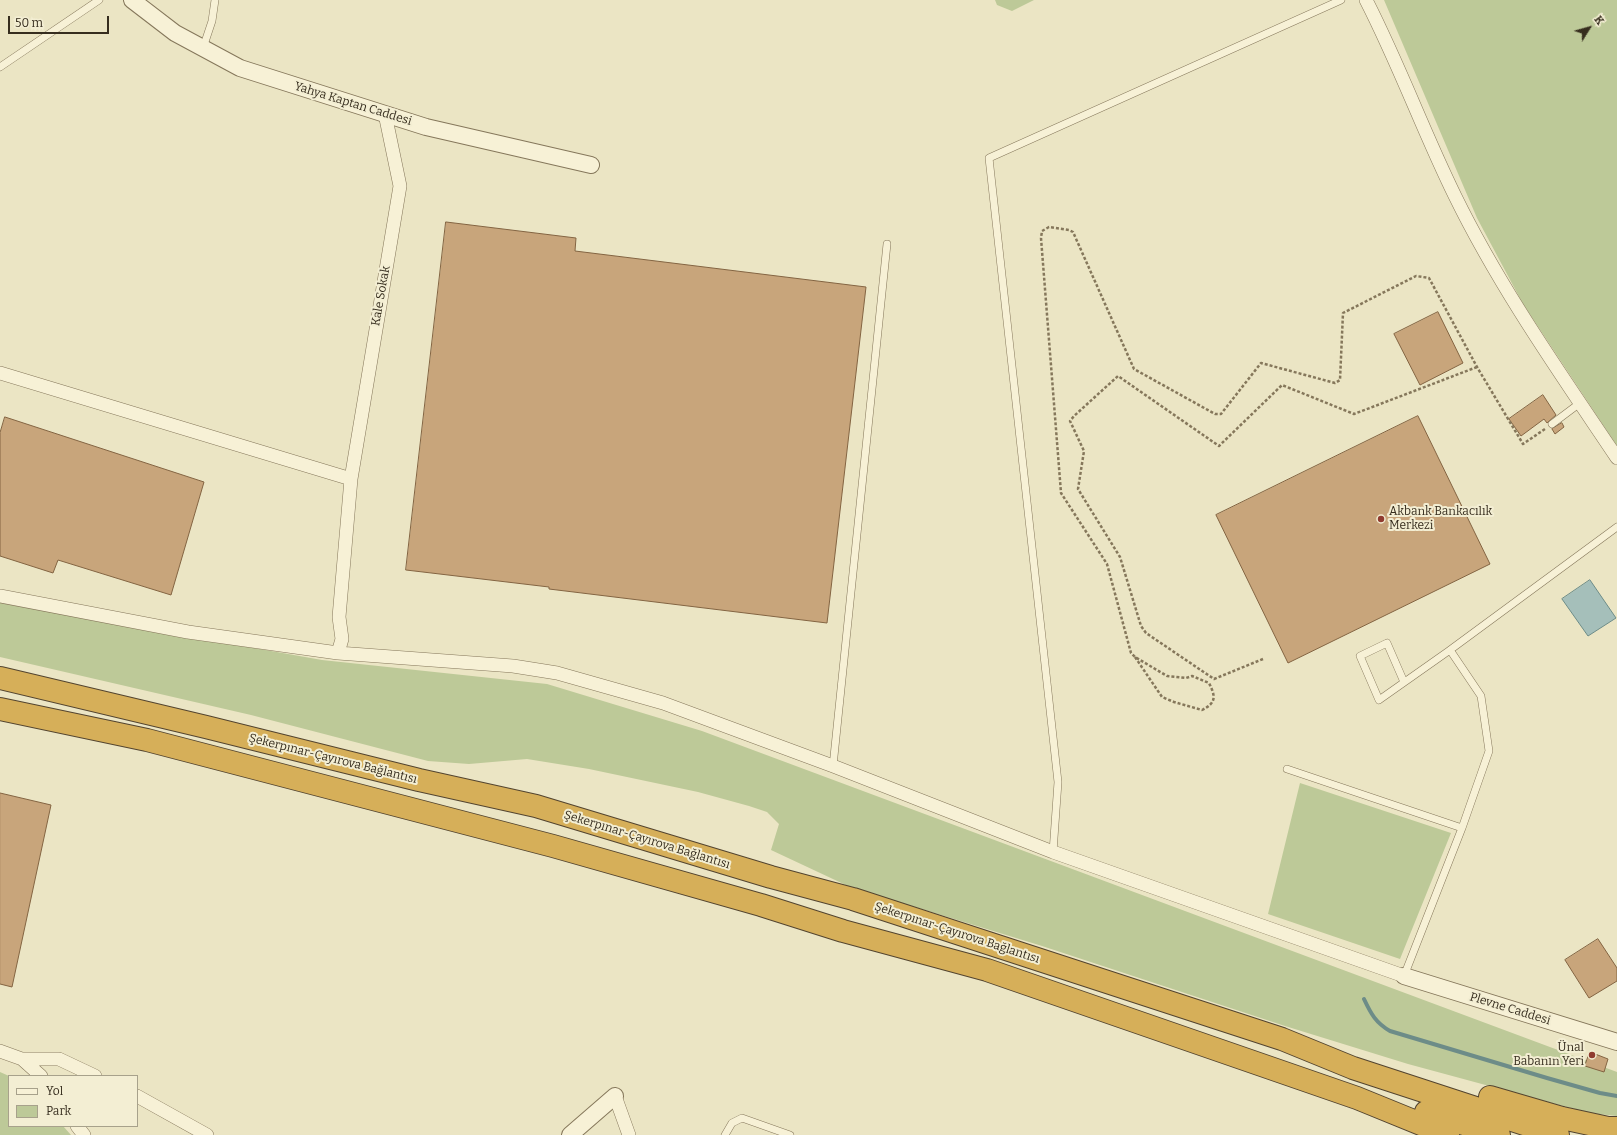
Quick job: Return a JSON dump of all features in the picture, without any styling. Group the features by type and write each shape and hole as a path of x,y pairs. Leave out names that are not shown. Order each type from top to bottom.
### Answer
{"highway":[{"name":"Şekerpınar-Çayırova Bağlantısı","path":"0,678 419,780 536,806 771,877 853,899 1282,1039"},
{"path":"0,709 147,740 545,844 761,905 843,931 987,970 1357,1098 1448,1135"},
{"path":"1130,1019 1279,1062 1499,1135"},
{"path":"1282,1039 1381,1063 1562,1118 1608,1128 1617,1128"},
{"path":"1282,1039 1353,1068 1558,1135"}],"street":[{"name":"Yahya Kaptan Caddesi","path":"132,0 174,33 240,68 426,127 591,165"},
{"path":"1366,0 1386,38 1454,196 1484,252 1543,348 1617,458"},
{"name":"Kale Sokak","path":"338,653 342,639 339,617 351,479 400,186 385,114"},
{"path":"0,373 351,479"},
{"path":"0,596 188,632 338,653 513,666 557,673 663,703 833,766 1053,852 1404,976"},
{"name":"Plevne Caddesi","path":"1404,976 1617,1042"},
{"path":"0,1051 22,1058 59,1059 92,1075"},
{"path":"22,1058 40,1075"},
{"path":"570,1135 615,1096 628,1135"},
{"path":"138,1097 207,1135"},
{"path":"78,1127 84,1135"}],"lane":[{"path":"0,67 99,0"},
{"path":"202,49 212,21 215,0"},
{"path":"1053,852 1058,782 990,158 1340,0"},
{"path":"833,766 887,244"},
{"path":"1552,424 1580,403"},
{"path":"1404,682 1387,643 1360,656 1379,700 1450,650 1617,527"},
{"path":"1404,976 1462,828 1489,751 1481,696 1450,650"},
{"path":"1287,769 1462,828"},
{"path":"725,1135 732,1123 742,1118 790,1135"}],"path":[{"path":"1135,657 1167,676 1186,678 1192,676 1209,683 1214,692 1214,700 1211,706 1202,710 1162,697 1131,653 1107,564 1061,493 1041,238 1042,231 1049,227 1074,232 1134,369 1215,414 1221,414 1261,362 1335,383 1340,380 1343,313 1416,276 1429,278 1477,367 1523,444 1552,424"},
{"path":"1264,659 1214,679 1146,633 1141,626 1120,557 1078,489 1084,451 1070,421 1118,376 1219,446 1282,385 1354,414 1477,367"}],"green space":[{"path":"995,0 1034,0 1012,11 997,5"},
{"path":"1384,0 1617,0 1617,446 1523,304 1477,218"},
{"path":"0,603 322,660 547,684 702,731 1617,1072 1617,1116 1589,1113 1408,1064 1285,1026 1042,946 850,887 771,850 779,824 767,812 749,806 698,792 589,769 527,759 469,764 428,761 251,715 0,657"},
{"path":"1300,783 1451,833 1400,959 1268,914"},
{"path":"0,1072 8,1076 8,1127 64,1127 71,1135 0,1135"}],"water":[{"path":"1590,580 1616,618 1588,636 1562,599"}],"building":[{"path":"446,222 576,238 575,251 866,287 827,623 406,570"},
{"path":"1438,312 1463,363 1420,385 1394,334"},
{"path":"1543,395 1556,415 1547,423 1544,419 1521,436 1509,419"},
{"path":"1418,416 1490,564 1288,663 1216,515"},
{"path":"5,417 204,482 171,595 58,560 53,573 0,556 0,433"},
{"path":"1562,423 1564,427 1555,434 1552,429"},
{"path":"0,793 51,805 12,987 0,984"},
{"path":"1598,939 1617,968 1617,981 1589,998 1565,960"},
{"path":"1590,1052 1608,1059 1604,1072 1585,1066"}],"waterway":[{"path":"1364,999 1374,1018 1390,1031 1547,1078 1600,1093 1617,1096"}],"place":[{"name":"Akbank Bankacılık Merkezi","path":"1381,519"},
{"name":"Ünal Babanın Yeri","path":"1592,1055"}]}
